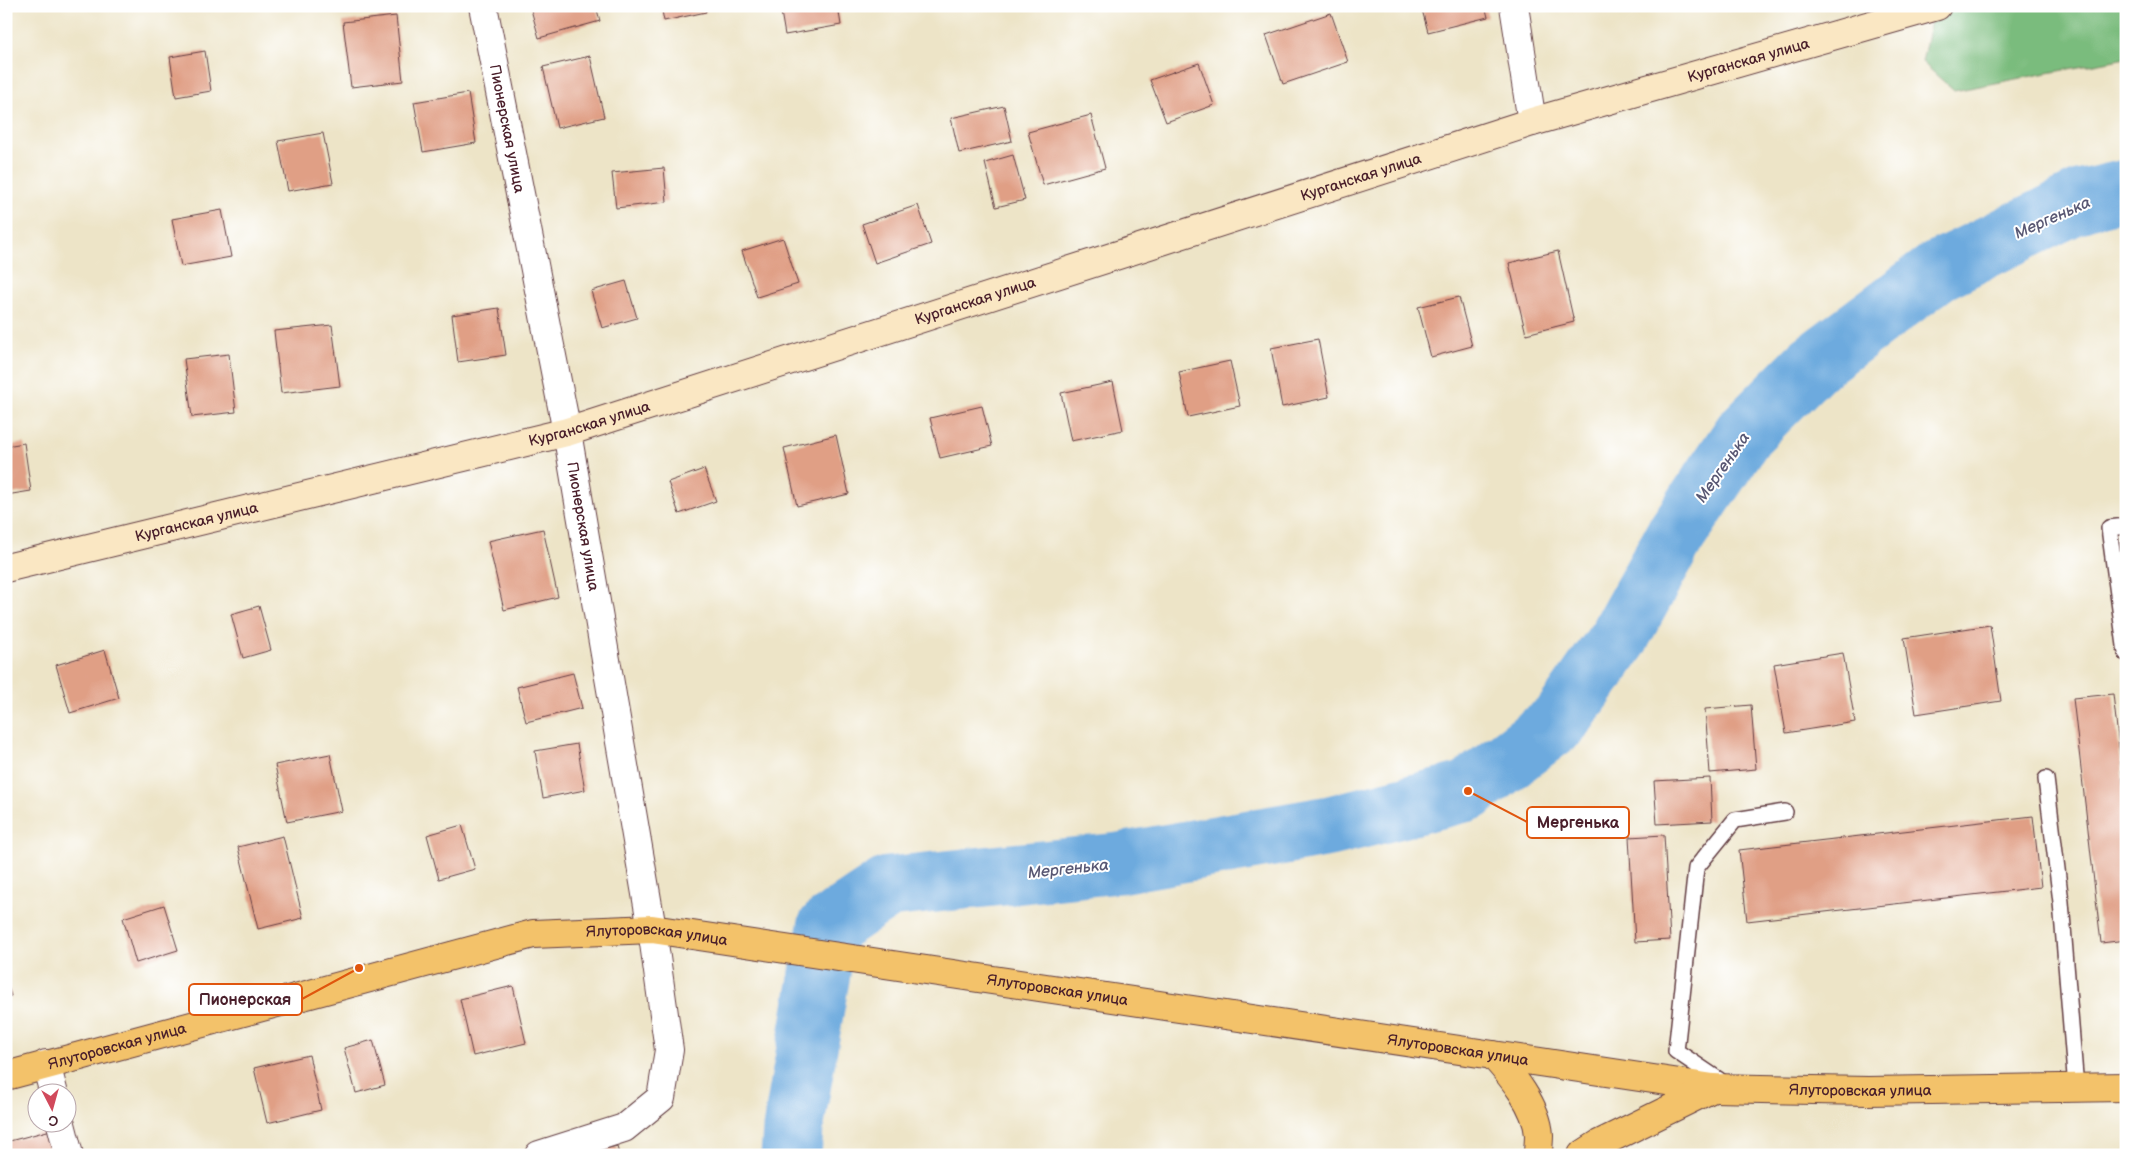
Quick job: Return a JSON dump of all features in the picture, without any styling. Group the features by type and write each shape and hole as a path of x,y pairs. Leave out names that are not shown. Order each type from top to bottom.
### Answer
{"main road":[{"name":"Курганская улица","path":"6,568 567,432 1532,122 1937,6"},
{"name":"Ялуторовская улица","path":"6,1076 533,934 652,929 1723,1089 1878,1090 2126,1087"},
{"path":"1493,1055 1530,1105 1539,1134 1538,1155"},
{"path":"1596,1151 1723,1089"}],"street":[{"name":"Пионерская улица","path":"483,6 567,432 652,929 669,1050 661,1098 624,1128 539,1155"},
{"path":"1514,6 1532,122"},
{"path":"46,1064 51,1084"},
{"path":"64,1134 69,1155"}],"lane":[{"path":"2126,526 2109,528 2126,653"},
{"path":"2046,779 2061,902 2076,1088"},
{"path":"1723,1089 1676,1051 1696,868 1735,820 1786,812"}],"green space":[{"path":"1934,6 2126,6 2126,58 1954,91 1922,62"}],"building":[{"path":"530,6 596,6 600,21 539,38"},
{"path":"661,6 704,6 706,12 664,21"},
{"path":"780,6 838,6 841,25 785,35"},
{"path":"1421,6 1485,6 1488,17 1428,32"},
{"path":"1331,13 1348,62 1283,84 1266,35"},
{"path":"396,16 403,81 351,87 343,22"},
{"path":"205,51 211,91 176,97 170,57"},
{"path":"590,56 604,117 557,128 543,67"},
{"path":"1199,63 1214,105 1166,122 1150,80"},
{"path":"468,93 476,143 423,152 414,102"},
{"path":"1004,106 1012,141 959,153 951,118"},
{"path":"1091,115 1105,168 1043,185 1028,132"},
{"path":"323,133 333,183 288,191 278,141"},
{"path":"1013,155 1025,200 996,207 985,163"},
{"path":"664,168 667,202 616,208 612,173"},
{"path":"918,205 931,244 875,263 862,224"},
{"path":"222,210 231,257 181,266 172,219"},
{"path":"783,238 798,284 757,297 742,251"},
{"path":"1558,251 1574,322 1526,334 1509,263"},
{"path":"626,281 637,318 602,328 591,291"},
{"path":"1459,297 1472,346 1431,357 1418,307"},
{"path":"499,308 506,355 458,362 452,315"},
{"path":"332,325 340,386 281,393 274,331"},
{"path":"1318,339 1329,397 1282,407 1271,348"},
{"path":"229,354 236,412 192,417 184,359"},
{"path":"1230,361 1240,406 1188,417 1179,372"},
{"path":"1113,382 1123,430 1071,441 1061,393"},
{"path":"982,406 992,446 940,458 930,418"},
{"path":"836,435 849,494 797,506 784,448"},
{"path":"24,443 31,491 6,495 6,446"},
{"path":"704,469 716,501 679,514 668,482"},
{"path":"543,529 558,597 504,610 488,541"},
{"path":"259,606 271,650 243,658 231,614"},
{"path":"1990,625 2001,701 1916,714 1904,638"},
{"path":"105,650 119,698 70,713 56,665"},
{"path":"1843,653 1855,722 1786,733 1774,664"},
{"path":"573,673 582,708 526,722 517,687"},
{"path":"2113,694 2126,808 2126,940 2101,943 2073,698"},
{"path":"1751,705 1756,769 1710,773 1705,709"},
{"path":"577,744 585,790 543,798 535,751"},
{"path":"330,754 342,811 287,822 275,765"},
{"path":"1710,778 1712,821 1657,824 1654,781"},
{"path":"2033,816 2041,887 1747,921 1739,850"},
{"path":"462,825 475,869 439,879 427,835"},
{"path":"1664,835 1670,940 1635,942 1629,837"},
{"path":"283,836 303,918 258,929 238,847"},
{"path":"164,905 178,950 136,963 123,918"},
{"path":"6,980 11,996 6,997"},
{"path":"513,986 526,1043 473,1056 460,999"},
{"path":"373,1040 385,1085 356,1093 344,1048"},
{"path":"309,1055 321,1110 267,1123 254,1068"},
{"path":"36,1134 52,1134 58,1155 6,1155 6,1142"},
{"path":"617,1146 619,1155 585,1155 585,1154"}],"waterway":[{"name":"Мергенька","path":"791,1155 793,1129 828,927 888,887 1119,863 1330,826 1468,791 1561,720 1618,639 1675,536 1744,433 1813,364 1938,271 2083,200 2126,190"}],"place":[{"name":"Мергенька","path":"1468,791"},
{"name":"Пионерская","path":"359,968"}]}
